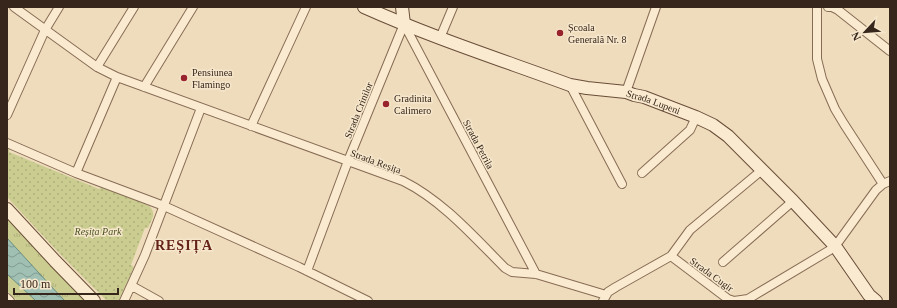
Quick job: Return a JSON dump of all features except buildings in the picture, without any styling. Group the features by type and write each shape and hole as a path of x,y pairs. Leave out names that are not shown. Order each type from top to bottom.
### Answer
{"street":[{"name":"Strada Reșița","path":"14,7 98,67 117,77 403,181 426,194 458,221 506,268 512,272 536,274 604,299"},
{"path":"7,115 45,30 58,7"},
{"path":"98,67 134,7"},
{"path":"144,87 193,7"},
{"path":"251,126 306,7"},
{"name":"Strada Lupeni","path":"364,7 440,38 570,85 626,92 644,97 713,125 721,130 762,170 835,246 869,295 876,301"},
{"path":"402,7 404,24"},
{"path":"440,38 453,7"},
{"path":"626,92 656,7"},
{"path":"817,7 817,59 822,79 844,124 887,182 876,190 835,246"},
{"path":"828,7 838,10 890,50"},
{"name":"Strada Crinilor","path":"307,271 348,161 404,24"},
{"name":"Strada Petrila","path":"404,24 536,274"},
{"path":"76,172 117,77"},
{"path":"570,85 622,184"},
{"path":"124,301 132,286 164,206 201,108"},
{"path":"642,173 690,130 696,117"},
{"path":"7,143 76,172 164,206 307,271 368,301"},
{"path":"604,299 616,287 671,256 690,230 762,170"},
{"path":"723,262 793,201"},
{"path":"7,209 54,261 94,301"},
{"name":"Strada Cugir","path":"671,256 728,299 734,301 748,299 835,246"},
{"path":"132,286 159,301"},
{"path":"7,298 10,301"}],"green space":[{"name":"Reșița Park","path":"7,146 10,147 9,152 99,189 103,186 149,206 153,211 152,219 148,228 145,228 131,265 134,267 119,300 107,301 60,254 7,197"},
{"path":"7,213 90,301 17,301 7,291"}],"water":[{"path":"7,238 65,301 36,301 7,274"}],"place":[{"name":"Școala Generală Nr. 8","path":"560,33"},
{"name":"Pensiunea Flamingo","path":"184,78"},
{"name":"Gradinita Calimero","path":"386,104"}],"district":[{"name":"REȘIȚA","path":"184,245"}]}
